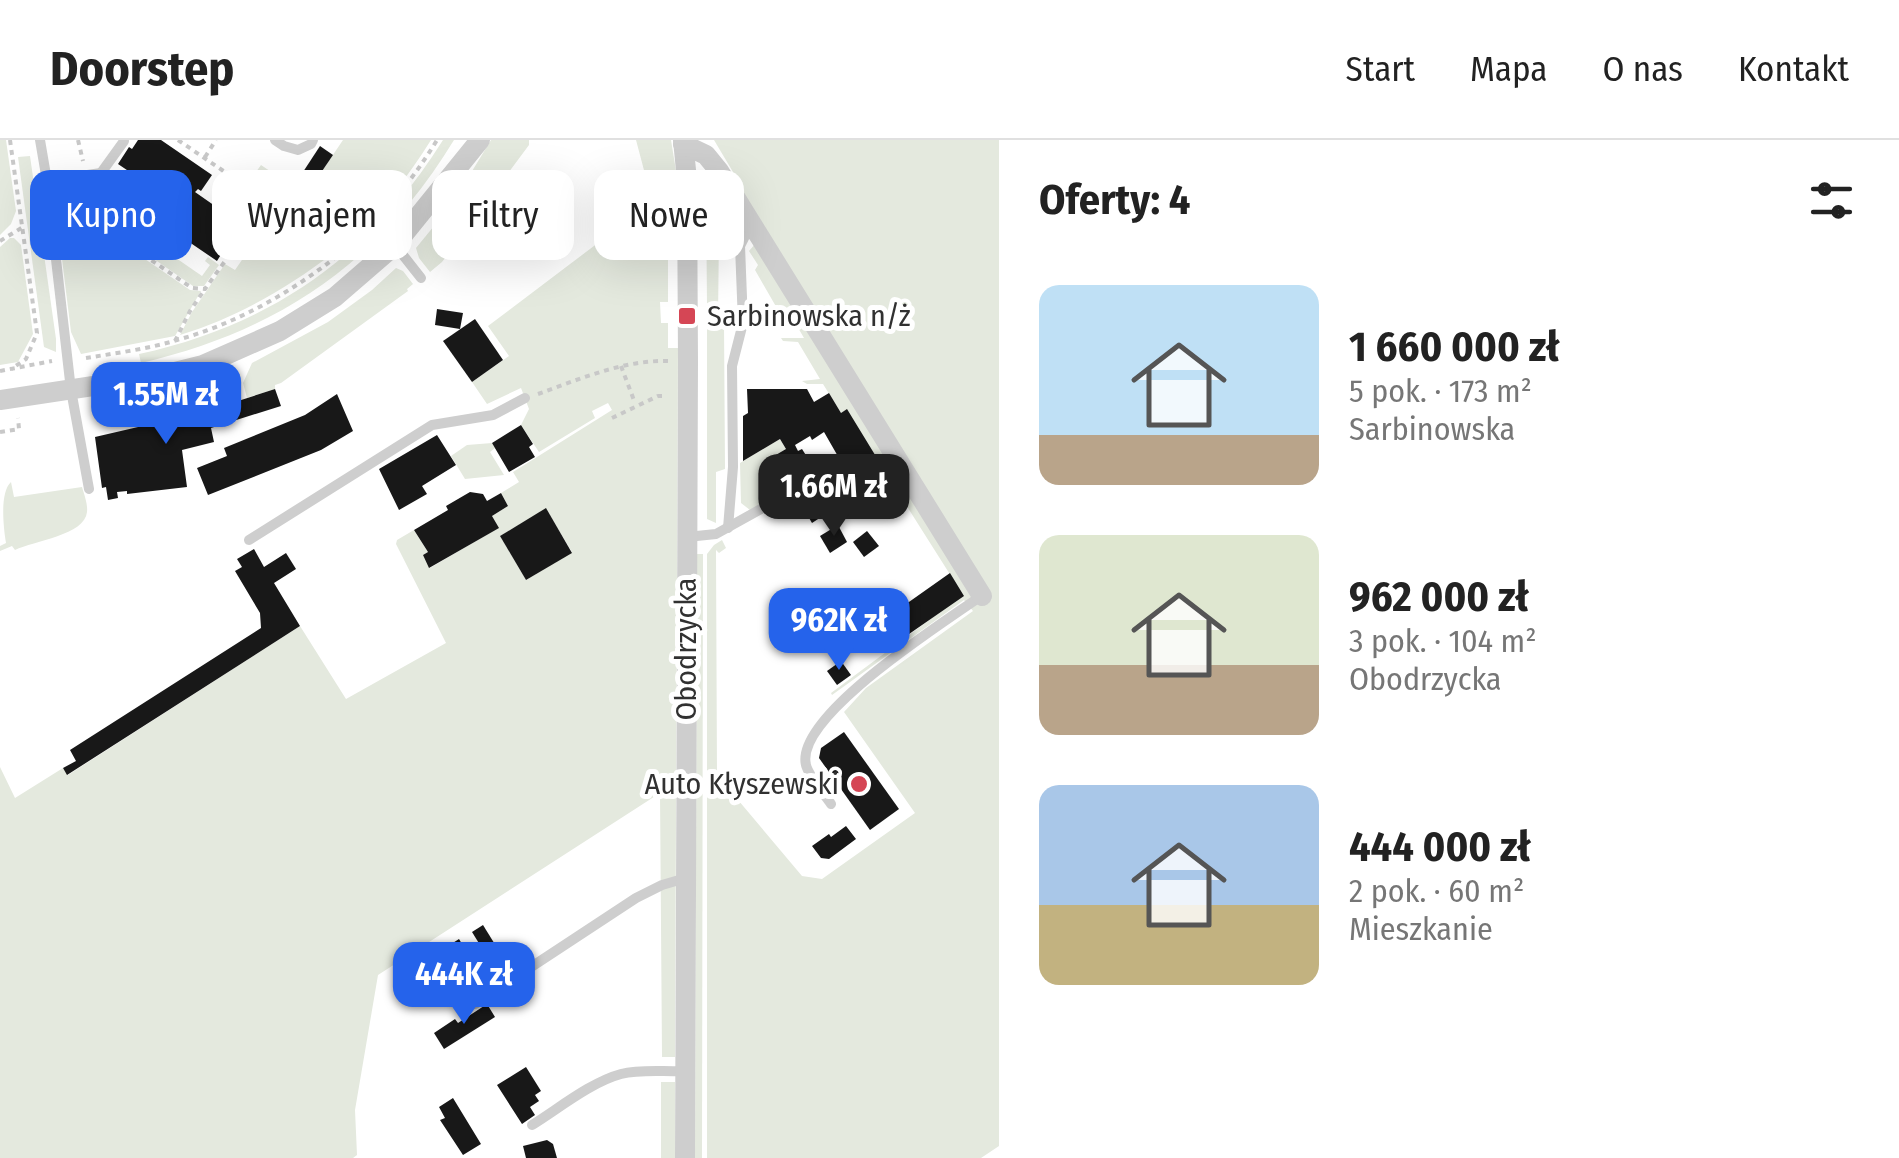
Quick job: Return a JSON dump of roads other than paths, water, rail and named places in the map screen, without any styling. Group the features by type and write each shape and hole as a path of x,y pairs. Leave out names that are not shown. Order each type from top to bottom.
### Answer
{"street":[{"path":"452,170 463,140"},
{"path":"456,170 480,140"},
{"path":"683,142 711,160 982,596"},
{"name":"Obodrzycka","path":"683,142 688,361 685,1158"},
{"path":"412,225 432,200"},
{"path":"0,400 159,376 202,365 280,331 334,296 376,260"}],"lane":[{"path":"40,140 46,170"},
{"path":"276,140 298,150 314,140"},
{"path":"103,170 124,141"},
{"path":"728,528 732,366 742,323 740,246 745,236 756,230"},
{"path":"57,260 72,390 89,489"},
{"path":"407,260 421,278"},
{"path":"742,323 782,324 807,312"},
{"path":"249,540 432,425 493,414 525,398"},
{"path":"686,537 716,534 831,470"},
{"path":"831,804 806,764 818,726 862,682 982,596"},
{"path":"475,1004 636,898 686,878"},
{"path":"532,1125 618,1075 686,1071"}],"place":[{"name":"Sarbinowska n/ż","path":"687,316"},
{"name":"Auto Kłyszewski","path":"859,784"}]}
